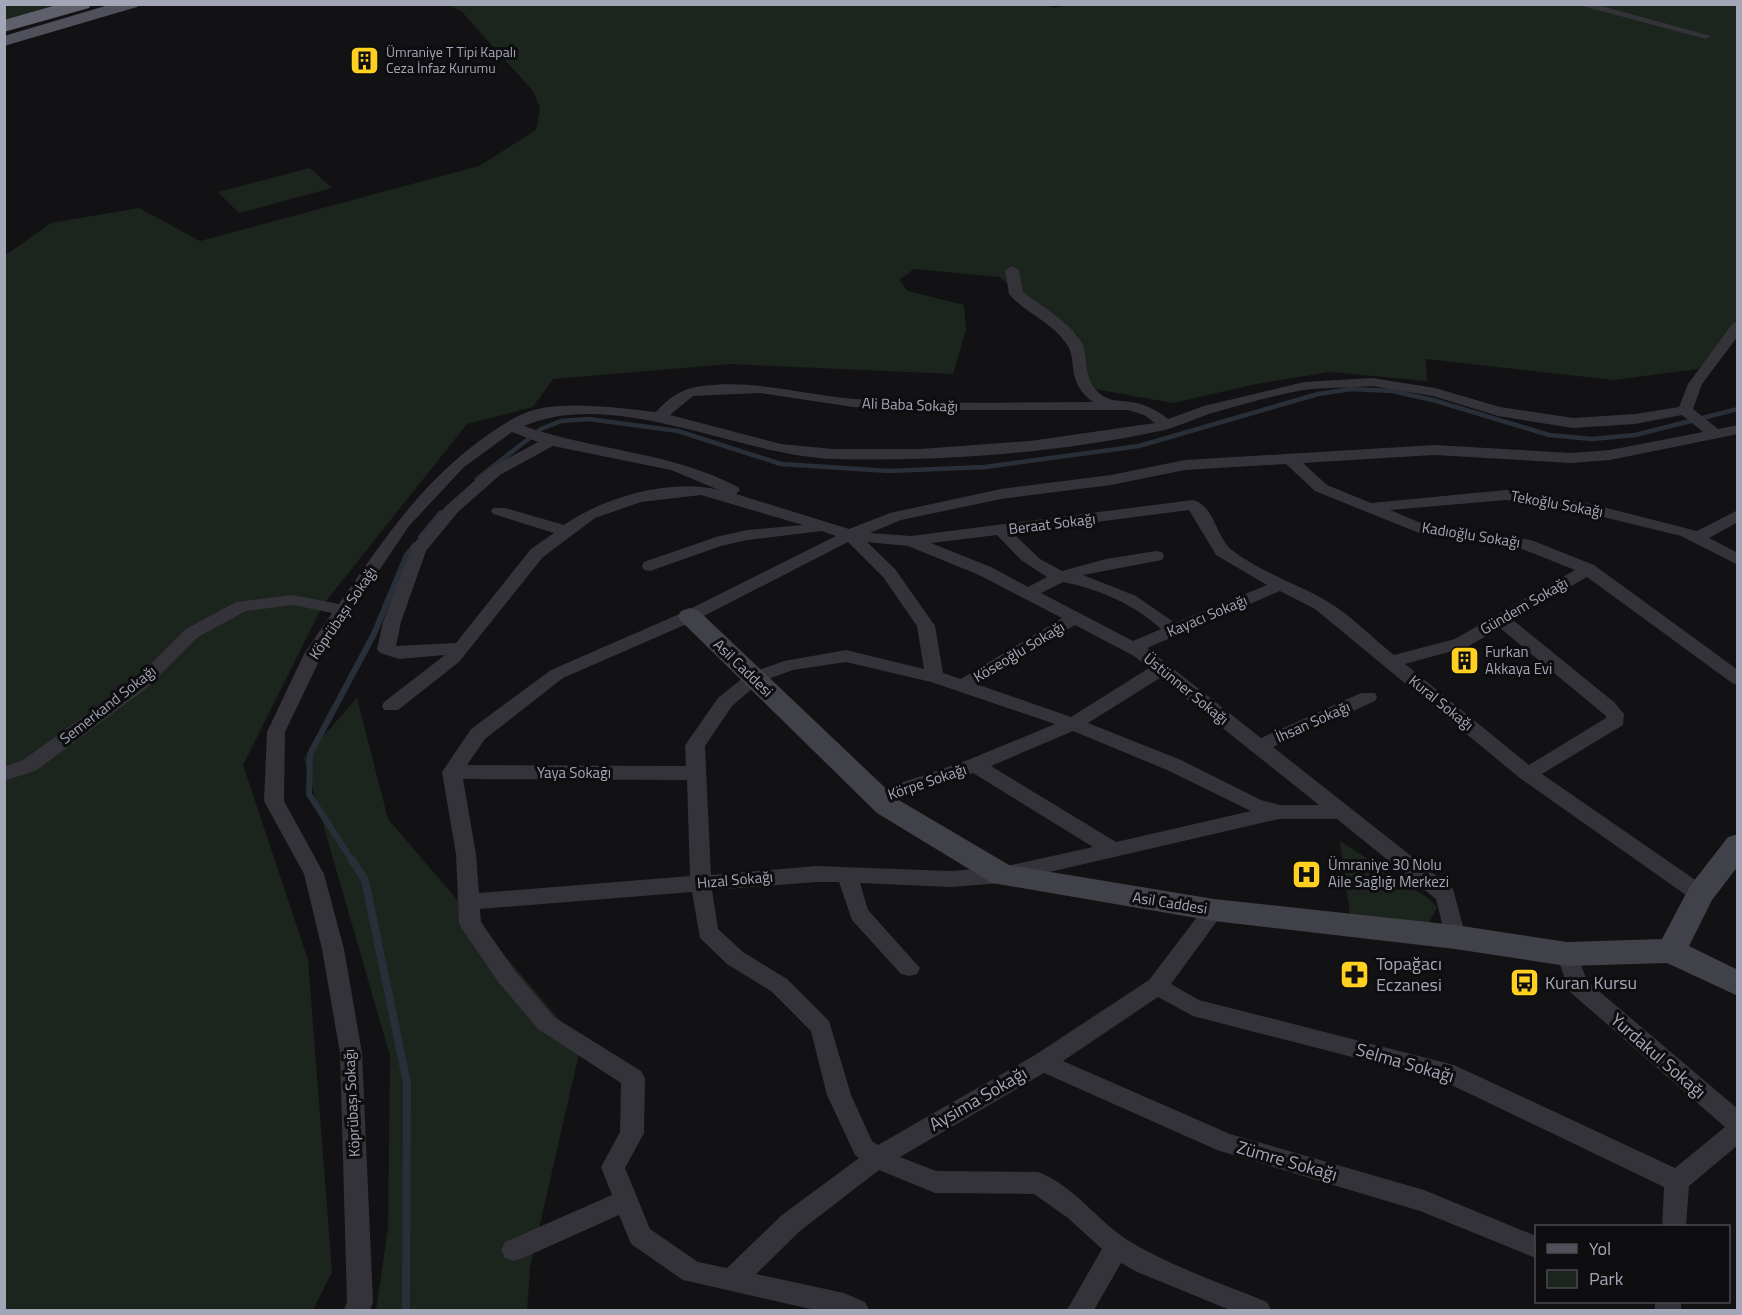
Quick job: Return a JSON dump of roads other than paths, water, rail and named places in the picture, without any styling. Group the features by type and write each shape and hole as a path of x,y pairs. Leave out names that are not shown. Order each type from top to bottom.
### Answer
{"highway":[{"path":"4,26 83,12"}],"main road":[{"path":"4,36 114,4"},
{"path":"4,41 83,12 131,4"},
{"path":"83,12 142,4"}],"street":[{"path":"1580,4 1706,36"},
{"path":"1012,270 1016,294 1052,320 1075,344 1081,379 1092,394 1107,405"},
{"path":"1699,421 1695,384 1737,326"},
{"name":"Köprübaşı Sokağı","path":"357,1311 360,1302 351,1053 333,949 314,874 274,801 276,732 313,654 403,523 458,464 541,413 562,410 660,417 780,449 833,454 920,453 1030,446 1166,424 1209,409 1304,386 1372,382 1435,392 1498,411 1573,423 1635,419 1699,421"},
{"name":"Ali Baba Sokağı","path":"660,417 670,405 688,393 703,390 760,389 853,403 903,406 1129,406 1149,412 1166,424"},
{"path":"856,1311 844,1305 692,1272 640,1236 614,1167 632,1133 633,1078 546,1023 507,976 470,923 466,854 452,772 478,734 557,674 690,616 850,536 896,516 1001,494 1111,480 1185,465 1434,450 1571,458 1610,455 1699,421 1737,429"},
{"path":"518,429 546,439 676,466 707,477 734,491 742,500"},
{"path":"460,648 399,653 386,649 392,622 418,550 452,509 494,472 546,439"},
{"name":"Kadıoğlu Sokağı","path":"1290,459 1321,488 1425,530 1525,544 1588,569 1737,678"},
{"path":"391,706 453,658 537,553 566,531 589,515 638,497 701,490 742,500 850,536 889,573 926,626 935,677"},
{"name":"Tekoğlu Sokağı","path":"1368,508 1506,495 1587,508 1687,533 1737,560"},
{"name":"Beraat Sokağı","path":"911,541 1193,505"},
{"name":"Kural Sokağı","path":"1193,505 1202,515 1222,551 1247,568 1321,605 1528,774 1700,894"},
{"path":"499,511 566,531"},
{"path":"1697,538 1737,516"},
{"path":"650,566 716,542 747,535 826,528"},
{"path":"1002,530 1025,557 1059,576 1079,579 1112,591 1159,616 1173,631"},
{"name":"Üstünner Sokağı","path":"850,536 911,541 984,571 1132,648 1446,895 1455,937"},
{"path":"1028,594 1059,576 1082,568 1155,556"},
{"name":"Gündem Sokağı","path":"1391,662 1461,643 1588,569"},
{"name":"Kayacı Sokağı","path":"1132,648 1281,585"},
{"name":"Semerkand Sokağı","path":"4,774 30,765 142,683 192,633 242,606 293,600 343,610"},
{"name":"Asil Caddesi","path":"690,616 887,806 1002,875 1214,910 1455,937 1567,954 1671,951 1737,984"},
{"name":"Köseoğlu Sokağı","path":"963,686 1075,618"},
{"path":"1502,619 1615,714 1616,721 1528,774"},
{"path":"1258,1311 1146,1264 1117,1247 1077,1210 1038,1183 935,1182 877,1158 863,1148 838,1095 820,1027 779,985 735,958 708,932 701,883 695,746 724,702 754,678 790,666 846,656 935,677 1073,724 1174,765 1255,805 1280,812 1339,812"},
{"path":"1073,724 1161,669"},
{"name":"İhsan Sokağı","path":"1257,747 1368,697"},
{"name":"Körpe Sokağı","path":"879,798 975,765 1073,724"},
{"path":"975,765 1114,850"},
{"name":"Yaya Sokağı","path":"452,772 696,773"},
{"name":"Hızal Sokağı","path":"468,902 816,874 951,879 1002,875 1280,812"},
{"path":"1671,951 1700,894 1737,844"},
{"path":"847,876 859,914 909,968"},
{"name":"Aysima Sokağı","path":"732,1281 791,1223 877,1158 1042,1062 1157,986 1214,910"},
{"name":"Yurdakul Sokağı","path":"1567,954 1578,987 1737,1124"},
{"name":"Selma Sokağı","path":"1157,986 1193,1007 1446,1071 1677,1181"},
{"name":"Zümre Sokağı","path":"1042,1062 1225,1143 1424,1201 1535,1247"},
{"path":"1674,1225 1677,1181 1737,1130"},
{"path":"514,1250 626,1200"},
{"path":"1080,1311 1117,1247"}],"waterway":[{"path":"477,479 541,429 561,421 589,419 678,431 781,464 889,471 985,467 1139,446 1318,394 1351,389 1392,391 1433,400 1549,435 1592,439 1635,435 1738,409"},
{"path":"421,537 441,513"},
{"path":"353,862 309,794 310,754 374,634 407,555 415,545"},
{"path":"352,860 365,880 407,1083 406,1310"}],"place":[{"name":"Ümraniye T Tipi Kapalı Ceza İnfaz Kurumu","path":"365,60"},
{"name":"Furkan Akkaya Evi","path":"1464,661"},
{"name":"Ümraniye 30 Nolu Aile Sağlığı Merkezi","path":"1307,874"},
{"name":"Topağacı Eczanesi","path":"1355,974"},
{"name":"Kuran Kursu","path":"1524,983"}]}
